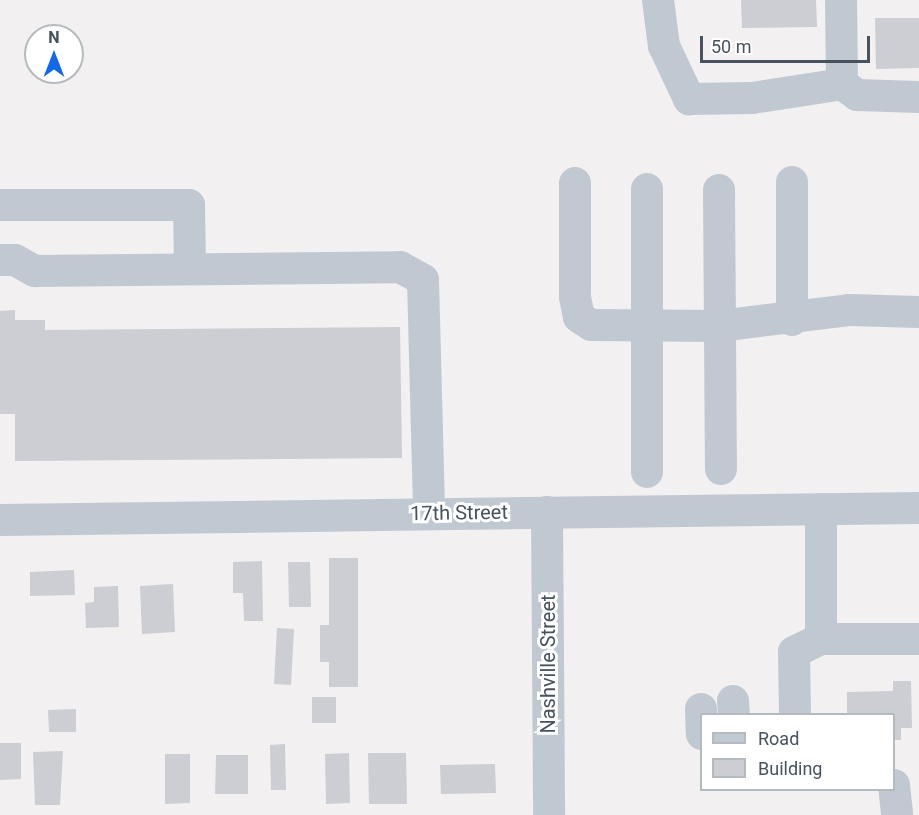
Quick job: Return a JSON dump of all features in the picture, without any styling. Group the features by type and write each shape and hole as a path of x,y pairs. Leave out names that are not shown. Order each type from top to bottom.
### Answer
{"street":[{"path":"657,0 664,46 689,99 752,98 842,84 857,94 919,97"},
{"path":"841,0 842,84"},
{"path":"792,182 792,320"},
{"path":"575,183 579,317 591,325 719,326 792,320 849,310 919,312"},
{"path":"647,189 647,472"},
{"path":"719,190 721,469"},
{"path":"0,205 189,205 190,268"},
{"path":"0,260 15,260 35,271 400,267 423,280 429,514"},
{"name":"17th Street","path":"0,520 919,508"},
{"path":"821,509 821,639"},
{"name":"Nashville Street","path":"547,512 549,815"},
{"path":"795,713 795,652 821,639 917,639"},
{"path":"895,791 897,815"}],"building":[{"path":"741,0 816,0 817,27 742,28"},
{"path":"875,18 919,18 919,68 876,69"},
{"path":"15,310 15,320 45,320 45,330 400,327 402,458 15,461 15,414 0,414 0,311"},
{"path":"329,558 358,558 358,687 329,687 329,662 320,662 320,625 329,625"},
{"path":"262,561 263,621 244,621 243,593 233,593 233,562"},
{"path":"288,562 310,562 311,607 289,607"},
{"path":"74,570 75,595 30,596 30,572"},
{"path":"173,584 175,632 142,634 140,586"},
{"path":"118,586 119,627 86,628 85,603 94,602 94,587"},
{"path":"277,628 294,629 291,685 274,684"},
{"path":"893,681 911,681 912,728 901,728 901,740 895,740 895,713 847,713 847,692 893,691"},
{"path":"312,697 336,697 336,723 312,723"},
{"path":"76,709 76,732 49,732 48,710"},
{"path":"0,743 21,743 21,779 0,780"},
{"path":"285,744 286,790 271,790 270,745"},
{"path":"63,751 60,805 35,805 33,752"},
{"path":"349,753 350,803 326,804 325,754"},
{"path":"368,753 406,753 407,804 369,804"},
{"path":"165,754 190,754 190,803 165,804"},
{"path":"216,755 248,755 248,794 215,794"},
{"path":"495,764 496,793 441,794 440,765"}]}
